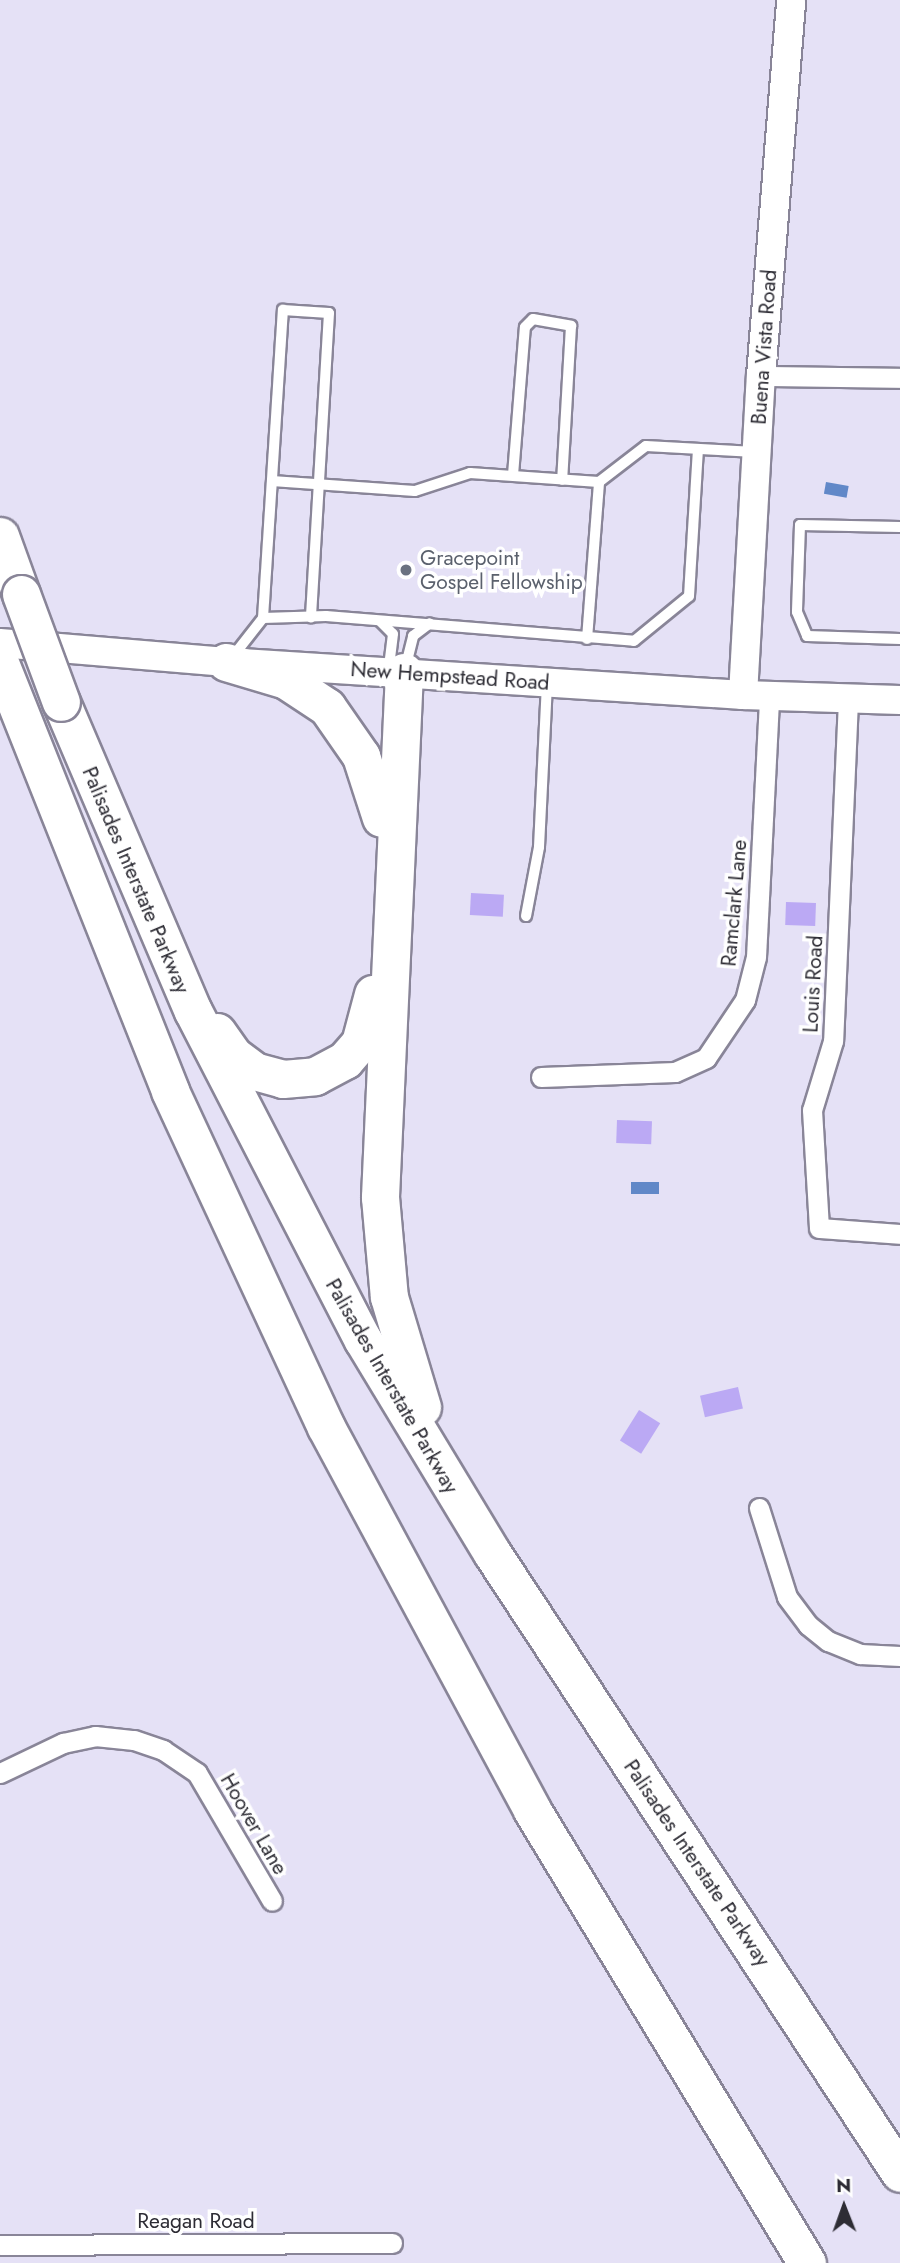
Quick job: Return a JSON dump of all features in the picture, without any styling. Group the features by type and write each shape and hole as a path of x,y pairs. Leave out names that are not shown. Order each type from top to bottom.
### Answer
{"highway":[{"name":"Palisades Interstate Parkway","path":"0,536 61,702 118,843 219,1067 304,1232 426,1447 525,1603 900,2173"},
{"path":"226,662 286,680 327,707 361,756 381,818"},
{"path":"0,663 190,1136 355,1484 532,1810 807,2263"},
{"path":"118,843 227,1047 254,1071 293,1080 336,1066 365,1033 373,990 381,818 396,671"},
{"path":"396,671 380,1178 385,1278 397,1336 420,1403 525,1603"}],"street":[{"name":"Buena Vista Road","path":"756,696 757,453 791,0"},
{"path":"761,376 900,378"},
{"name":"New Hempstead Road","path":"0,643 226,662 756,696 900,700"},
{"name":"Ramclark Lane","path":"541,1077 675,1072 706,1058 746,1000 756,957 756,696"},
{"name":"Louis Road","path":"848,700 833,1041 812,1110 819,1228 900,1234"},
{"path":"759,1508 787,1597 808,1625 828,1641 860,1654 900,1656"},
{"name":"Hoover Lane","path":"0,1772 63,1743 95,1737 134,1740 163,1751 197,1773 272,1901"},
{"name":"Reagan Road","path":"0,2245 61,2254 392,2243"}],"lane":[{"path":"226,662 263,618 283,310 329,313 311,617"},
{"path":"513,475 525,327 533,319 571,326 562,480"},
{"path":"272,481 415,491 470,473 599,482 646,446 757,453"},
{"path":"263,618 311,617 430,623 587,639 634,641 689,596 698,449"},
{"path":"587,639 599,482"},
{"path":"900,527 800,525 797,612 807,636 900,639"},
{"path":"376,620 390,627 393,634 396,671"},
{"path":"396,671 412,636 430,623"},
{"path":"526,916 539,847 547,682"}],"water":[{"path":"826,482 849,486 847,498 824,494"},
{"path":"631,1182 659,1182 659,1194 631,1194"}],"building":[{"path":"471,893 504,895 503,917 470,915"},
{"path":"786,902 816,903 815,926 785,925"},
{"path":"617,1120 652,1121 651,1144 616,1143"},
{"path":"738,1387 743,1408 705,1417 700,1396"},
{"path":"639,1410 660,1423 641,1454 620,1441"}],"place":[{"name":"Gracepoint Gospel Fellowship","path":"406,570"}]}
